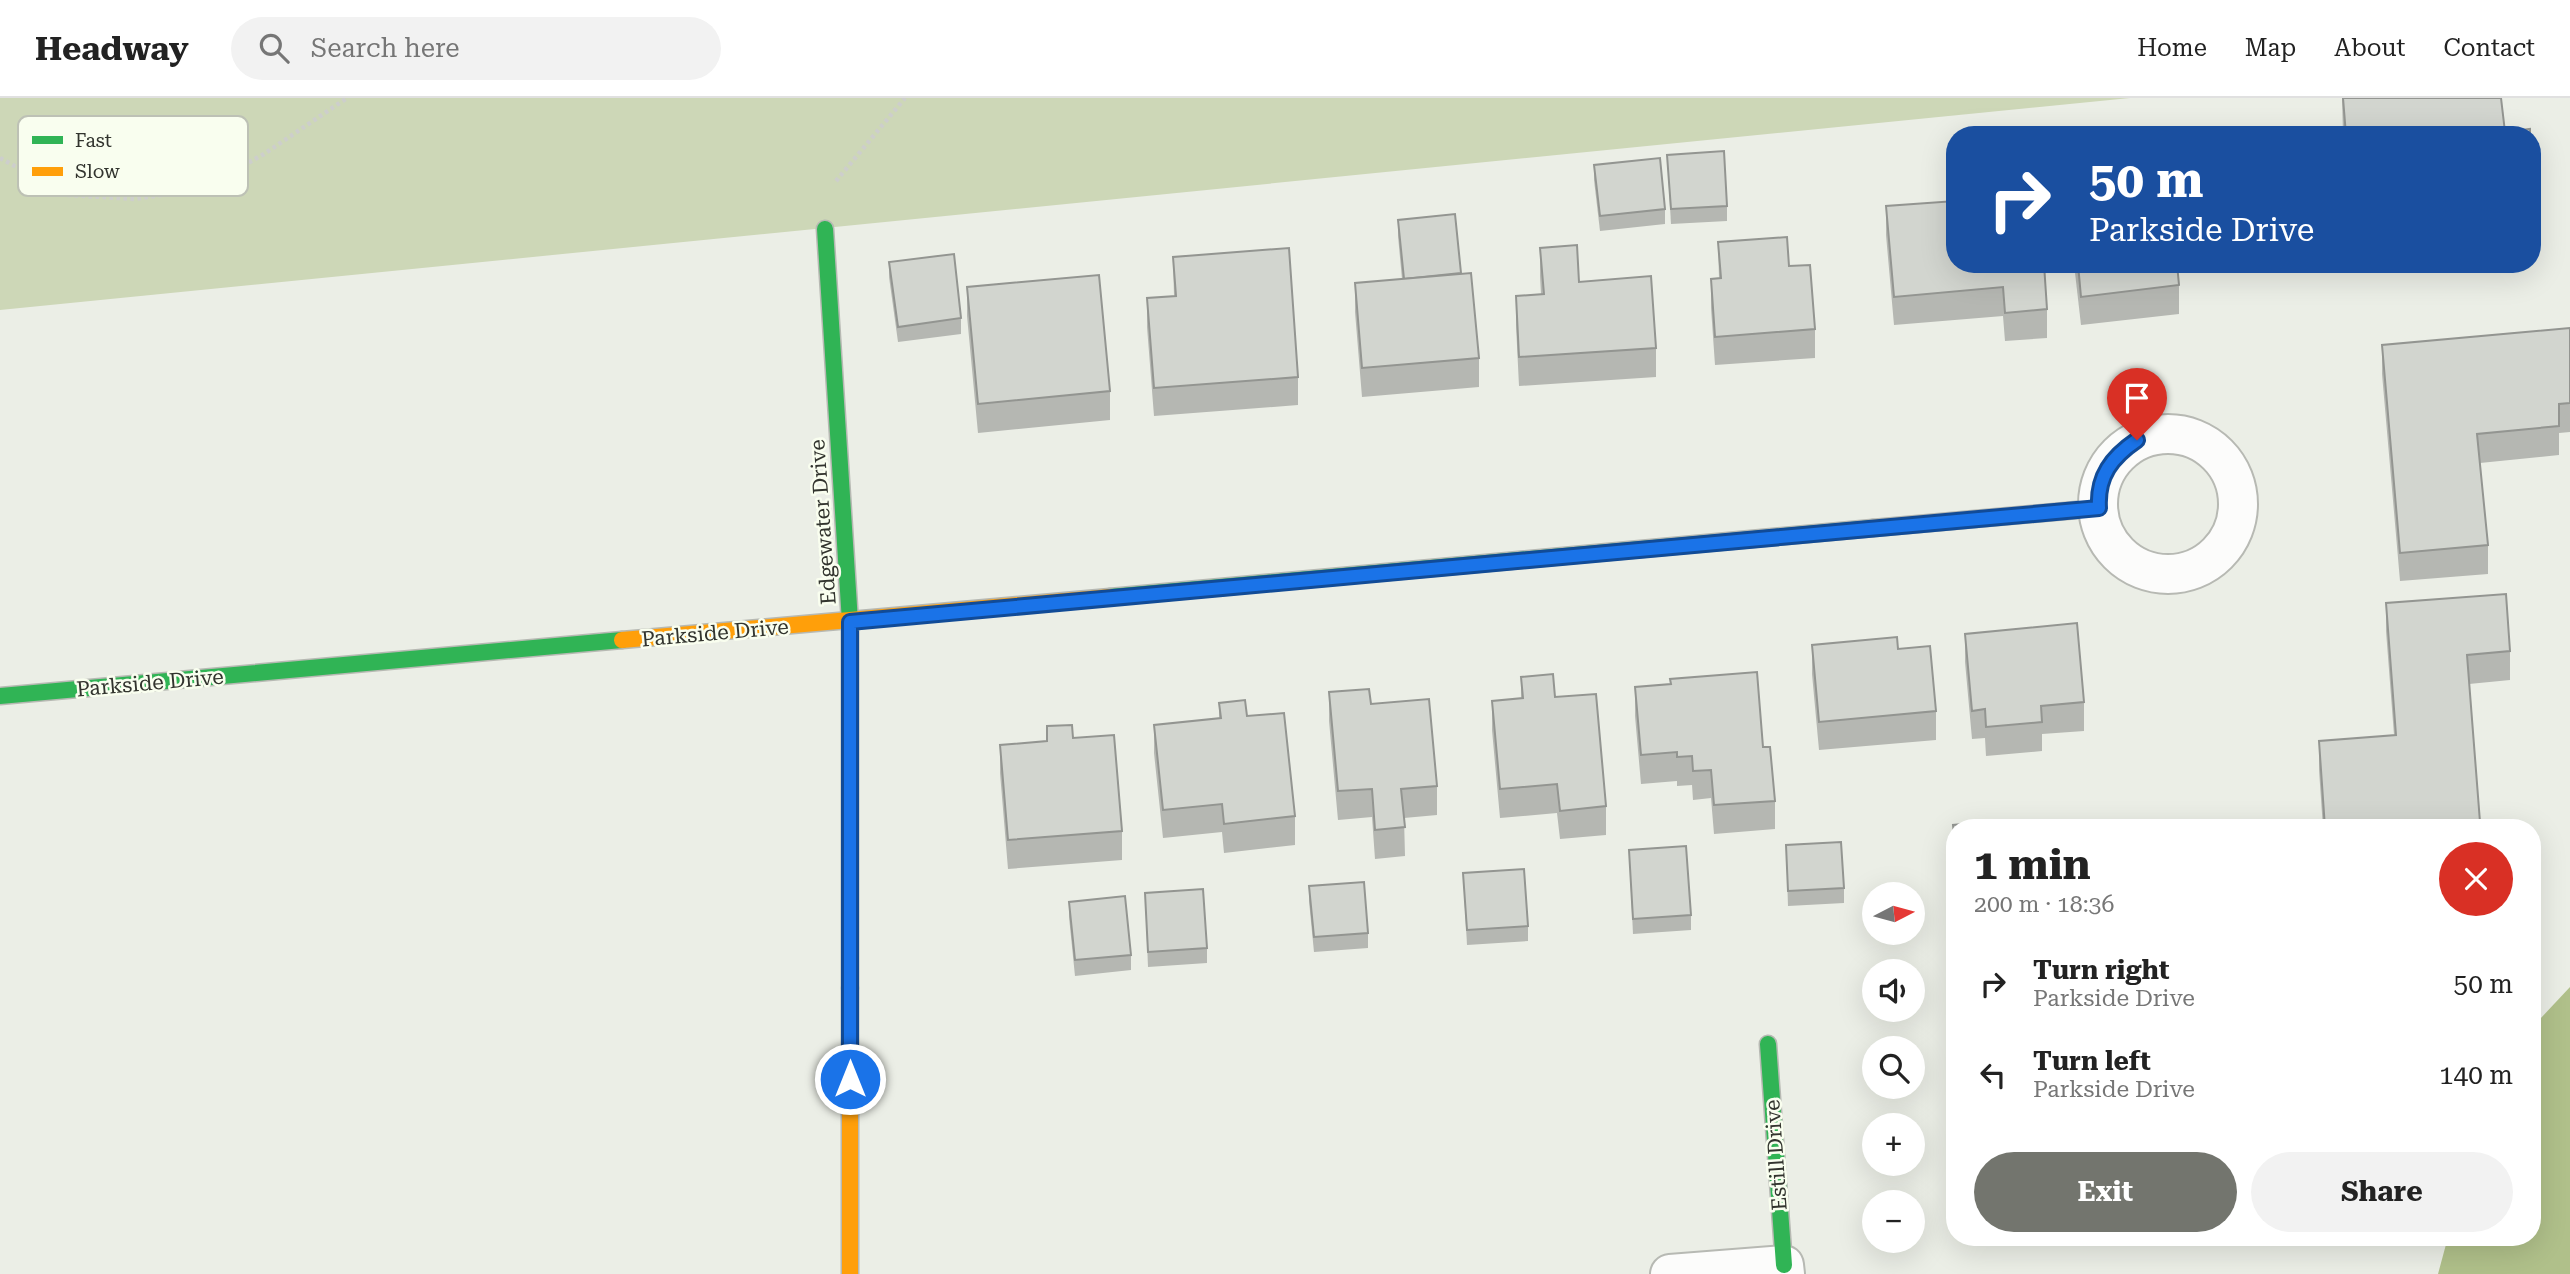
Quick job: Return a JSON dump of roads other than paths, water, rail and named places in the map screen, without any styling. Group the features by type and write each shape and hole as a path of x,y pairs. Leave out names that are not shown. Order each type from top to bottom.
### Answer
{"street":[{"name":"Edgewater Drive","path":"825,229 850,622 850,1274"},
{"name":"Parkside Drive","path":"0,696 850,622 2099,508"},
{"name":"Estill Drive","path":"1671,1274 1785,1269 1768,1044"}]}
